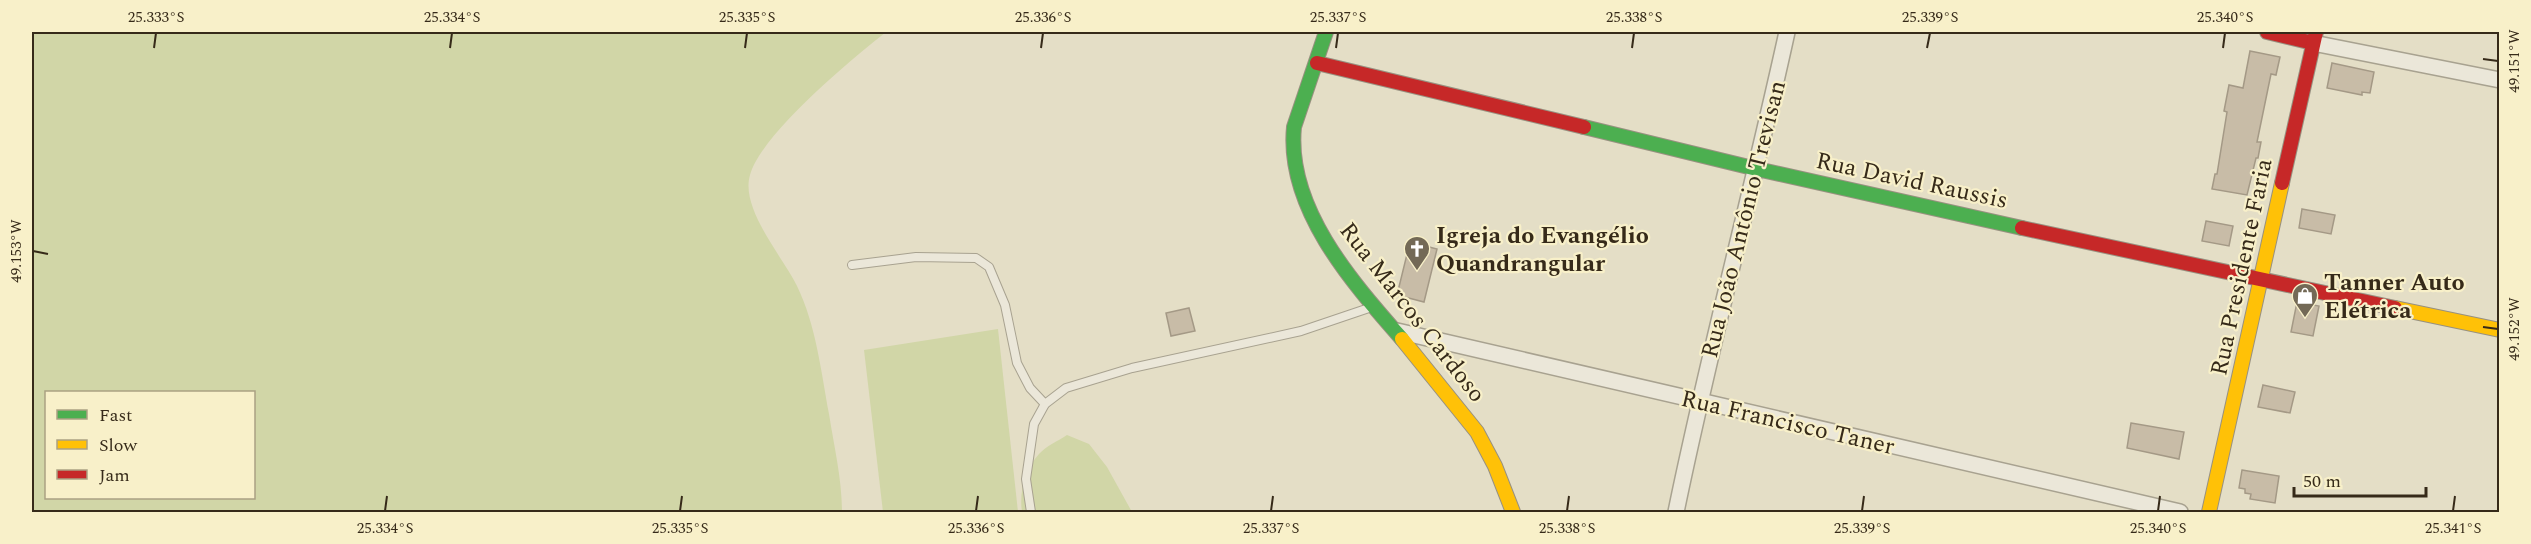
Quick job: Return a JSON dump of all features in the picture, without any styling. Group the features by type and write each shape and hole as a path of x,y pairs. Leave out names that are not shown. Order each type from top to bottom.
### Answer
{"street":[{"name":"Rua Marcos Cardoso","path":"1326,32 1296,123 1294,154 1318,226 1334,252 1374,306 1472,423 1490,455 1512,513"},
{"name":"Rua João Antônio Trevisan","path":"1676,513 1699,402 1757,169 1787,32"},
{"path":"2267,32 2315,37 2499,80"},
{"name":"Rua Presidente Faria","path":"2209,513 2315,37"},
{"name":"Rua David Raussis","path":"1317,63 1757,169 2499,330"},
{"name":"Rua Francisco Taner","path":"1397,332 2180,513"}],"lane":[{"path":"852,265 916,257 976,258 989,267 1005,305 1017,363 1030,388 1045,404"},
{"path":"1031,513 1026,479 1034,423 1045,404 1066,388 1097,378 1301,331 1374,306"}],"green space":[{"path":"32,32 886,32 831,78 789,119 771,139 750,175 751,203 764,232 791,274 809,316 835,450 841,487 842,512 32,512"},
{"path":"998,329 1018,512 883,512 864,350"},
{"path":"1067,435 1089,444 1107,467 1132,512 1022,512 1022,489 1034,460 1042,451"}],"building":[{"path":"2250,51 2280,57 2276,75 2271,74 2257,142 2261,142 2258,158 2256,158 2247,195 2212,189 2215,174 2217,174 2229,85 2243,88"},
{"path":"2332,63 2374,72 2370,93 2362,92 2362,95 2327,88"},
{"path":"2302,209 2335,215 2331,234 2299,228"},
{"path":"2206,221 2233,226 2229,246 2202,241"},
{"name":"Igreja do Evangélio Quandrangular","path":"1410,242 1437,249 1424,302 1397,295"},
{"name":"Tanner Auto Elétrica","path":"2297,302 2319,306 2313,336 2291,332"},
{"path":"1189,308 1195,331 1171,336 1166,313"},
{"path":"2263,385 2295,392 2290,413 2258,407"},
{"path":"2131,423 2184,432 2179,459 2127,448"},
{"path":"2242,470 2279,476 2275,503 2250,499 2251,494 2239,488"}],"traffic: fast":[{"path":"1326,32 1294,127 1294,157 1300,186 1311,215 1326,242 1363,293 1402,339"},
{"path":"1584,127 1757,169 2022,228"}],"traffic: slow":[{"path":"2209,512 2282,183"},
{"path":"2395,308 2500,330"},
{"path":"1402,339 1477,432 1495,466 1513,512"}],"traffic: jam":[{"path":"2267,32 2313,43"},
{"path":"2282,183 2316,32"},
{"path":"1317,63 1584,127"},
{"path":"2022,228 2395,308"}],"place":[{"name":"Igreja do Evangélio Quandrangular","path":"1417,272"},
{"name":"Tanner Auto Elétrica","path":"2305,319"}]}
